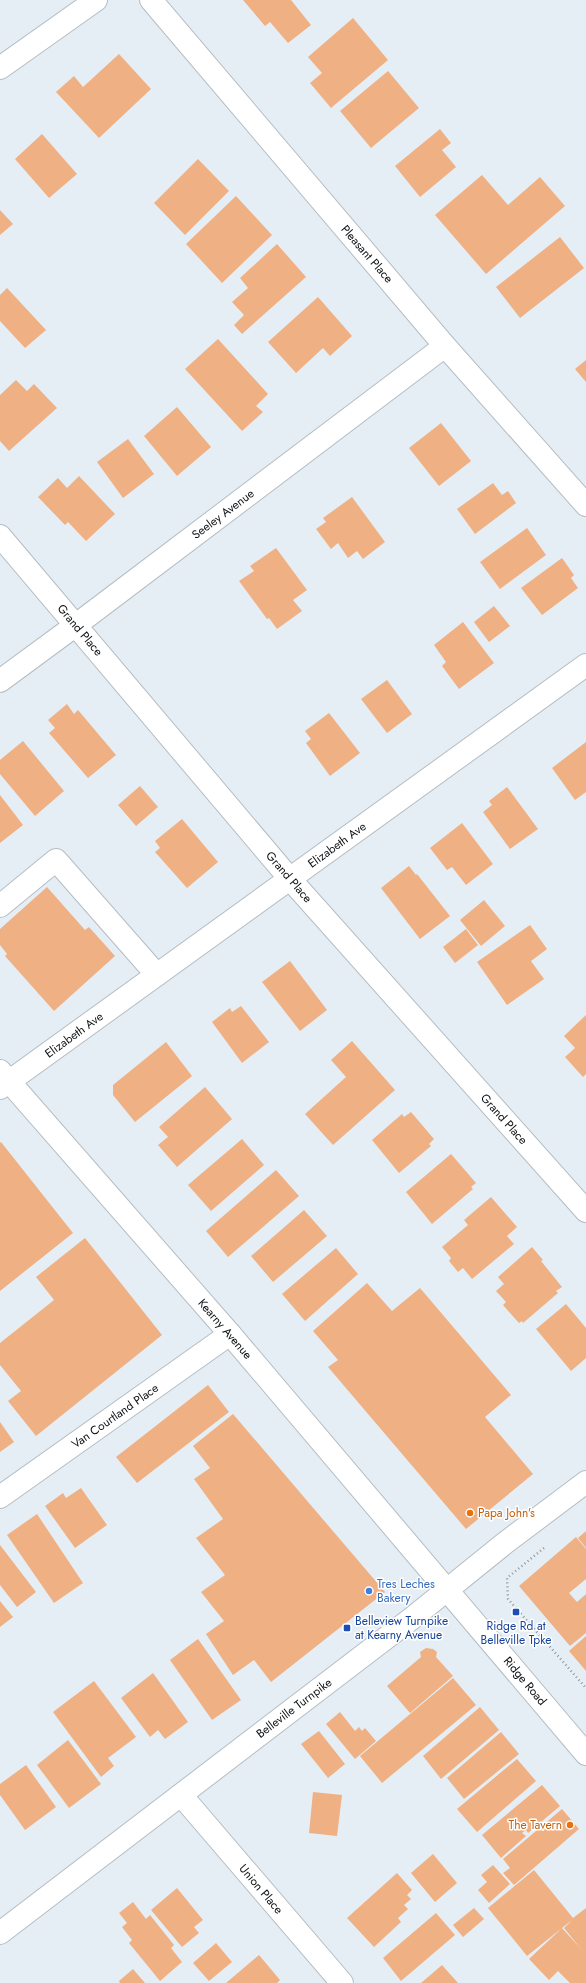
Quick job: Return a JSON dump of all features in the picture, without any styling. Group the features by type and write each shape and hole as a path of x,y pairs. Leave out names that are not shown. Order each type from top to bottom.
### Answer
{"street":[{"path":"0,68 96,0"},
{"name":"Pleasant Place","path":"151,0 445,346 586,505"},
{"name":"Seeley Avenue","path":"0,681 76,626 445,346"},
{"name":"Grand Place","path":"0,536 290,879 586,1211"},
{"name":"Elizabeth Ave","path":"3,1080 157,975 586,664"},
{"path":"0,906 56,860 157,975"},
{"name":"Kearny Avenue","path":"3,1080 230,1334 448,1590"},
{"name":"Van Courtland Place","path":"0,1497 230,1334"},
{"name":"Belleville Turnpike","path":"0,1933 448,1590 505,1543 586,1482"},
{"name":"Ridge Road","path":"448,1590 586,1754"},
{"name":"Union Place","path":"181,1794 342,1983"}],"path":[{"path":"546,1547 507,1578 508,1599 586,1688"}],"building":[{"path":"243,0 291,0 311,25 288,43 270,22 265,26"},
{"path":"353,18 388,60 331,108 310,83 322,73 308,57"},
{"path":"119,54 151,89 99,138 56,92 74,76 83,87"},
{"path":"388,71 419,108 371,148 340,111"},
{"path":"440,129 451,143 442,150 456,167 420,197 395,166"},
{"path":"42,134 77,174 49,198 15,159"},
{"path":"198,159 229,191 185,235 154,203"},
{"path":"482,175 508,205 540,177 565,206 486,274 435,215"},
{"path":"236,196 272,235 222,283 186,244"},
{"path":"0,210 13,224 0,235"},
{"path":"560,237 584,268 520,318 496,287"},
{"path":"277,244 306,277 242,334 234,325 244,315 232,302 248,288 240,278"},
{"path":"7,288 46,330 25,348 0,321 0,295"},
{"path":"318,297 352,336 330,356 323,348 296,373 268,342"},
{"path":"218,339 268,394 256,406 263,412 242,431 185,369"},
{"path":"586,360 586,382 575,369"},
{"path":"16,380 27,391 34,384 57,408 9,451 0,441 0,395"},
{"path":"177,407 211,447 177,476 144,436"},
{"path":"441,423 471,461 439,486 409,448"},
{"path":"128,439 154,474 123,498 97,462"},
{"path":"79,476 115,514 86,541 68,522 65,525 38,497 58,478 67,488"},
{"path":"493,483 502,495 508,491 516,503 475,534 457,509"},
{"path":"352,497 385,542 363,559 357,551 348,558 338,543 331,549 316,529 326,522 323,518"},
{"path":"527,528 546,555 500,589 480,562"},
{"path":"276,548 307,590 293,600 302,611 277,629 269,618 267,619 239,581 254,571 250,566"},
{"path":"562,558 574,575 571,578 578,588 542,615 521,588"},
{"path":"494,606 510,626 489,642 474,622"},
{"path":"463,622 494,663 459,689 442,666 446,662 434,645"},
{"path":"387,680 412,714 387,733 361,699"},
{"path":"67,704 74,714 78,710 116,755 88,778 49,733 55,728 48,720"},
{"path":"329,713 360,753 330,776 306,743 311,739 305,731"},
{"path":"23,741 64,791 35,816 0,774 0,760"},
{"path":"586,742 586,792 575,800 552,768"},
{"path":"140,786 158,807 136,826 118,805"},
{"path":"507,787 538,829 510,849 483,812 492,805 489,801"},
{"path":"0,795 23,825 0,843"},
{"path":"182,819 218,862 187,888 155,852 160,848 155,841"},
{"path":"462,823 493,864 466,885 452,867 447,870 430,848"},
{"path":"409,866 450,916 420,939 381,888"},
{"path":"47,887 85,930 89,927 115,956 54,1011 5,956 7,954 0,945 0,929"},
{"path":"484,900 505,926 481,946 460,920"},
{"path":"530,925 547,949 531,961 544,979 507,1005 477,962"},
{"path":"466,929 478,945 455,963 443,947"},
{"path":"290,961 327,1010 300,1031 262,982"},
{"path":"241,1006 269,1042 242,1063 212,1022 230,1008 232,1012"},
{"path":"586,1015 586,1074 583,1077 565,1057 575,1048 564,1036"},
{"path":"352,1041 395,1090 333,1145 305,1114 346,1077 331,1060"},
{"path":"166,1042 192,1076 135,1122 113,1095 113,1085"},
{"path":"205,1087 232,1119 177,1167 158,1145 168,1137 159,1127"},
{"path":"411,1112 434,1139 429,1144 431,1146 399,1173 372,1140 402,1114 404,1117"},
{"path":"242,1139 264,1165 211,1211 188,1185"},
{"path":"1,1142 73,1233 0,1291 0,1143"},
{"path":"451,1154 476,1183 471,1187 473,1189 432,1224 406,1192"},
{"path":"276,1170 299,1196 228,1257 206,1231"},
{"path":"491,1197 517,1227 507,1236 514,1244 472,1279 463,1268 458,1272 449,1261 451,1258 442,1247 468,1225 464,1220"},
{"path":"304,1210 327,1236 273,1282 251,1256"},
{"path":"85,1238 162,1335 36,1436 8,1401 21,1391 0,1365 0,1343 54,1300 36,1277"},
{"path":"532,1247 562,1287 556,1291 558,1293 523,1323 522,1321 519,1323 503,1305 506,1302 496,1291 504,1284 498,1277"},
{"path":"336,1248 358,1274 305,1321 282,1294"},
{"path":"367,1283 392,1311 420,1288 511,1395 485,1417 533,1474 466,1529 328,1367 338,1360 313,1331"},
{"path":"566,1304 586,1328 586,1358 571,1371 536,1329"},
{"path":"208,1385 229,1412 137,1483 116,1457"},
{"path":"233,1414 385,1592 271,1682 254,1660 233,1675 206,1634 224,1621 201,1592 225,1575 196,1538 223,1519 194,1479 210,1468 193,1446"},
{"path":"0,1422 14,1442 0,1452"},
{"path":"81,1488 107,1525 75,1548 45,1506 63,1493 66,1498"},
{"path":"37,1514 83,1583 54,1603 7,1535"},
{"path":"586,1531 586,1548 578,1538"},
{"path":"576,1537 586,1549 586,1579 569,1593 577,1602 586,1594 586,1633 570,1646 519,1586"},
{"path":"0,1545 36,1592 17,1607 0,1585"},
{"path":"0,1601 13,1617 0,1627"},
{"path":"586,1636 586,1671 569,1651"},
{"path":"198,1639 241,1700 212,1720 170,1660"},
{"path":"426,1648 433,1649 437,1652 436,1657 453,1676 410,1713 387,1686 421,1657 420,1652"},
{"path":"153,1673 188,1722 165,1739 158,1730 150,1737 121,1698"},
{"path":"453,1678 476,1705 382,1783 360,1756"},
{"path":"94,1681 136,1737 108,1758 114,1766 101,1777 53,1712"},
{"path":"480,1707 499,1730 441,1779 423,1756"},
{"path":"340,1712 355,1731 359,1727 362,1731 365,1728 376,1741 355,1759 326,1724"},
{"path":"319,1731 345,1764 328,1778 301,1744"},
{"path":"501,1732 519,1754 464,1799 447,1778"},
{"path":"68,1740 101,1784 69,1808 37,1765"},
{"path":"517,1759 536,1781 477,1832 457,1809"},
{"path":"26,1765 56,1807 25,1830 0,1795 0,1784"},
{"path":"542,1785 560,1806 528,1833 526,1830 522,1833 526,1836 501,1858 482,1835"},
{"path":"313,1792 342,1795 337,1836 309,1833"},
{"path":"562,1809 579,1829 514,1885 503,1873 510,1868 503,1859"},
{"path":"433,1854 457,1883 435,1902 411,1873"},
{"path":"493,1865 510,1884 489,1903 478,1890 487,1882 481,1875"},
{"path":"534,1870 573,1918 586,1908 586,1983 570,1983 558,1971 549,1980 529,1959 562,1928 527,1956 488,1908","holes":["572,1920 564,1928 581,1949 562,1928"]},
{"path":"397,1873 412,1890 407,1895 411,1899 404,1905 408,1909 398,1918 401,1922 374,1947 347,1918"},
{"path":"177,1888 203,1920 194,1927 199,1933 182,1947 151,1910"},
{"path":"133,1902 146,1919 150,1915 174,1945 171,1948 182,1962 160,1981 129,1943 132,1940 122,1927 127,1923 119,1913"},
{"path":"474,1908 484,1919 463,1937 453,1925"},
{"path":"436,1913 455,1935 401,1981 383,1958"},
{"path":"216,1943 232,1962 209,1981 193,1963"},
{"path":"259,1955 280,1980 277,1983 226,1983"},
{"path":"442,1965 458,1983 421,1983"},
{"path":"133,1969 145,1983 120,1983 119,1981"}],"place":[{"name":"Papa John's","path":"470,1513"},
{"name":"Tres Leches Bakery","path":"369,1591"},
{"name":"Ridge Rd at Belleville Tpke","path":"516,1612"},
{"name":"Belleview Turnpike at Kearny Avenue","path":"347,1628"},
{"name":"The Tavern","path":"570,1825"}]}
